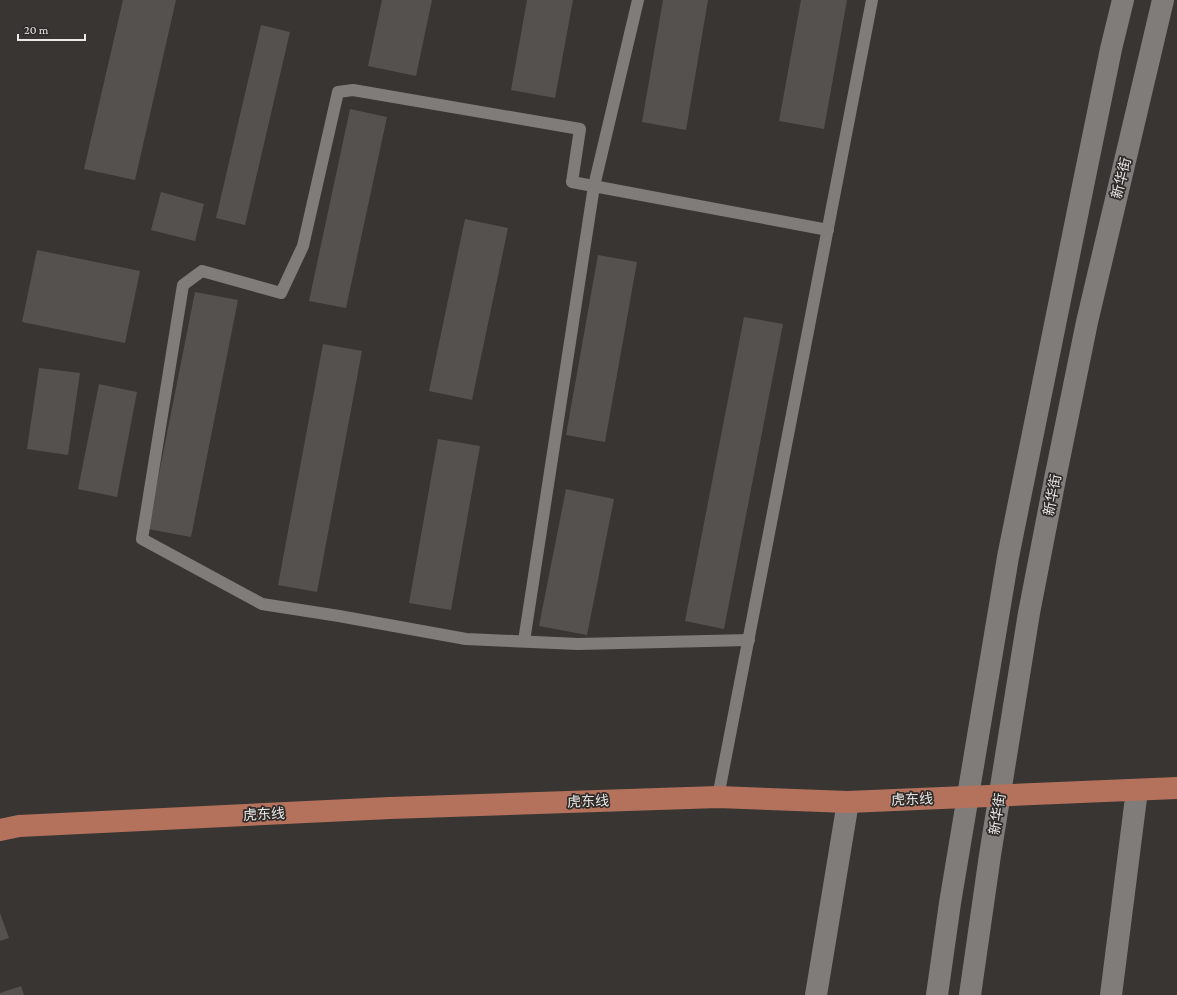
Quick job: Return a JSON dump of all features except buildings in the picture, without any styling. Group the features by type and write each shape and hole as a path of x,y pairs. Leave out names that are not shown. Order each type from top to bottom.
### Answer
{"highway":[{"name":"虎东线","path":"0,830 19,826 390,808 718,797 848,802 1177,788"}],"main road":[{"path":"937,995 950,903 1008,557 1081,194 1111,49 1123,0"},
{"name":"新华街","path":"970,995 990,855 1029,614 1087,322 1163,0"},
{"path":"1111,995 1137,790"},
{"path":"816,995 848,802"}],"lane":[{"path":"524,642 594,186 638,0"},
{"path":"718,797 872,0"},
{"path":"748,640 578,644 466,639 262,604 142,539 182,285 202,271 282,293 303,246 338,92 353,90 580,129 572,182 828,230"}]}
